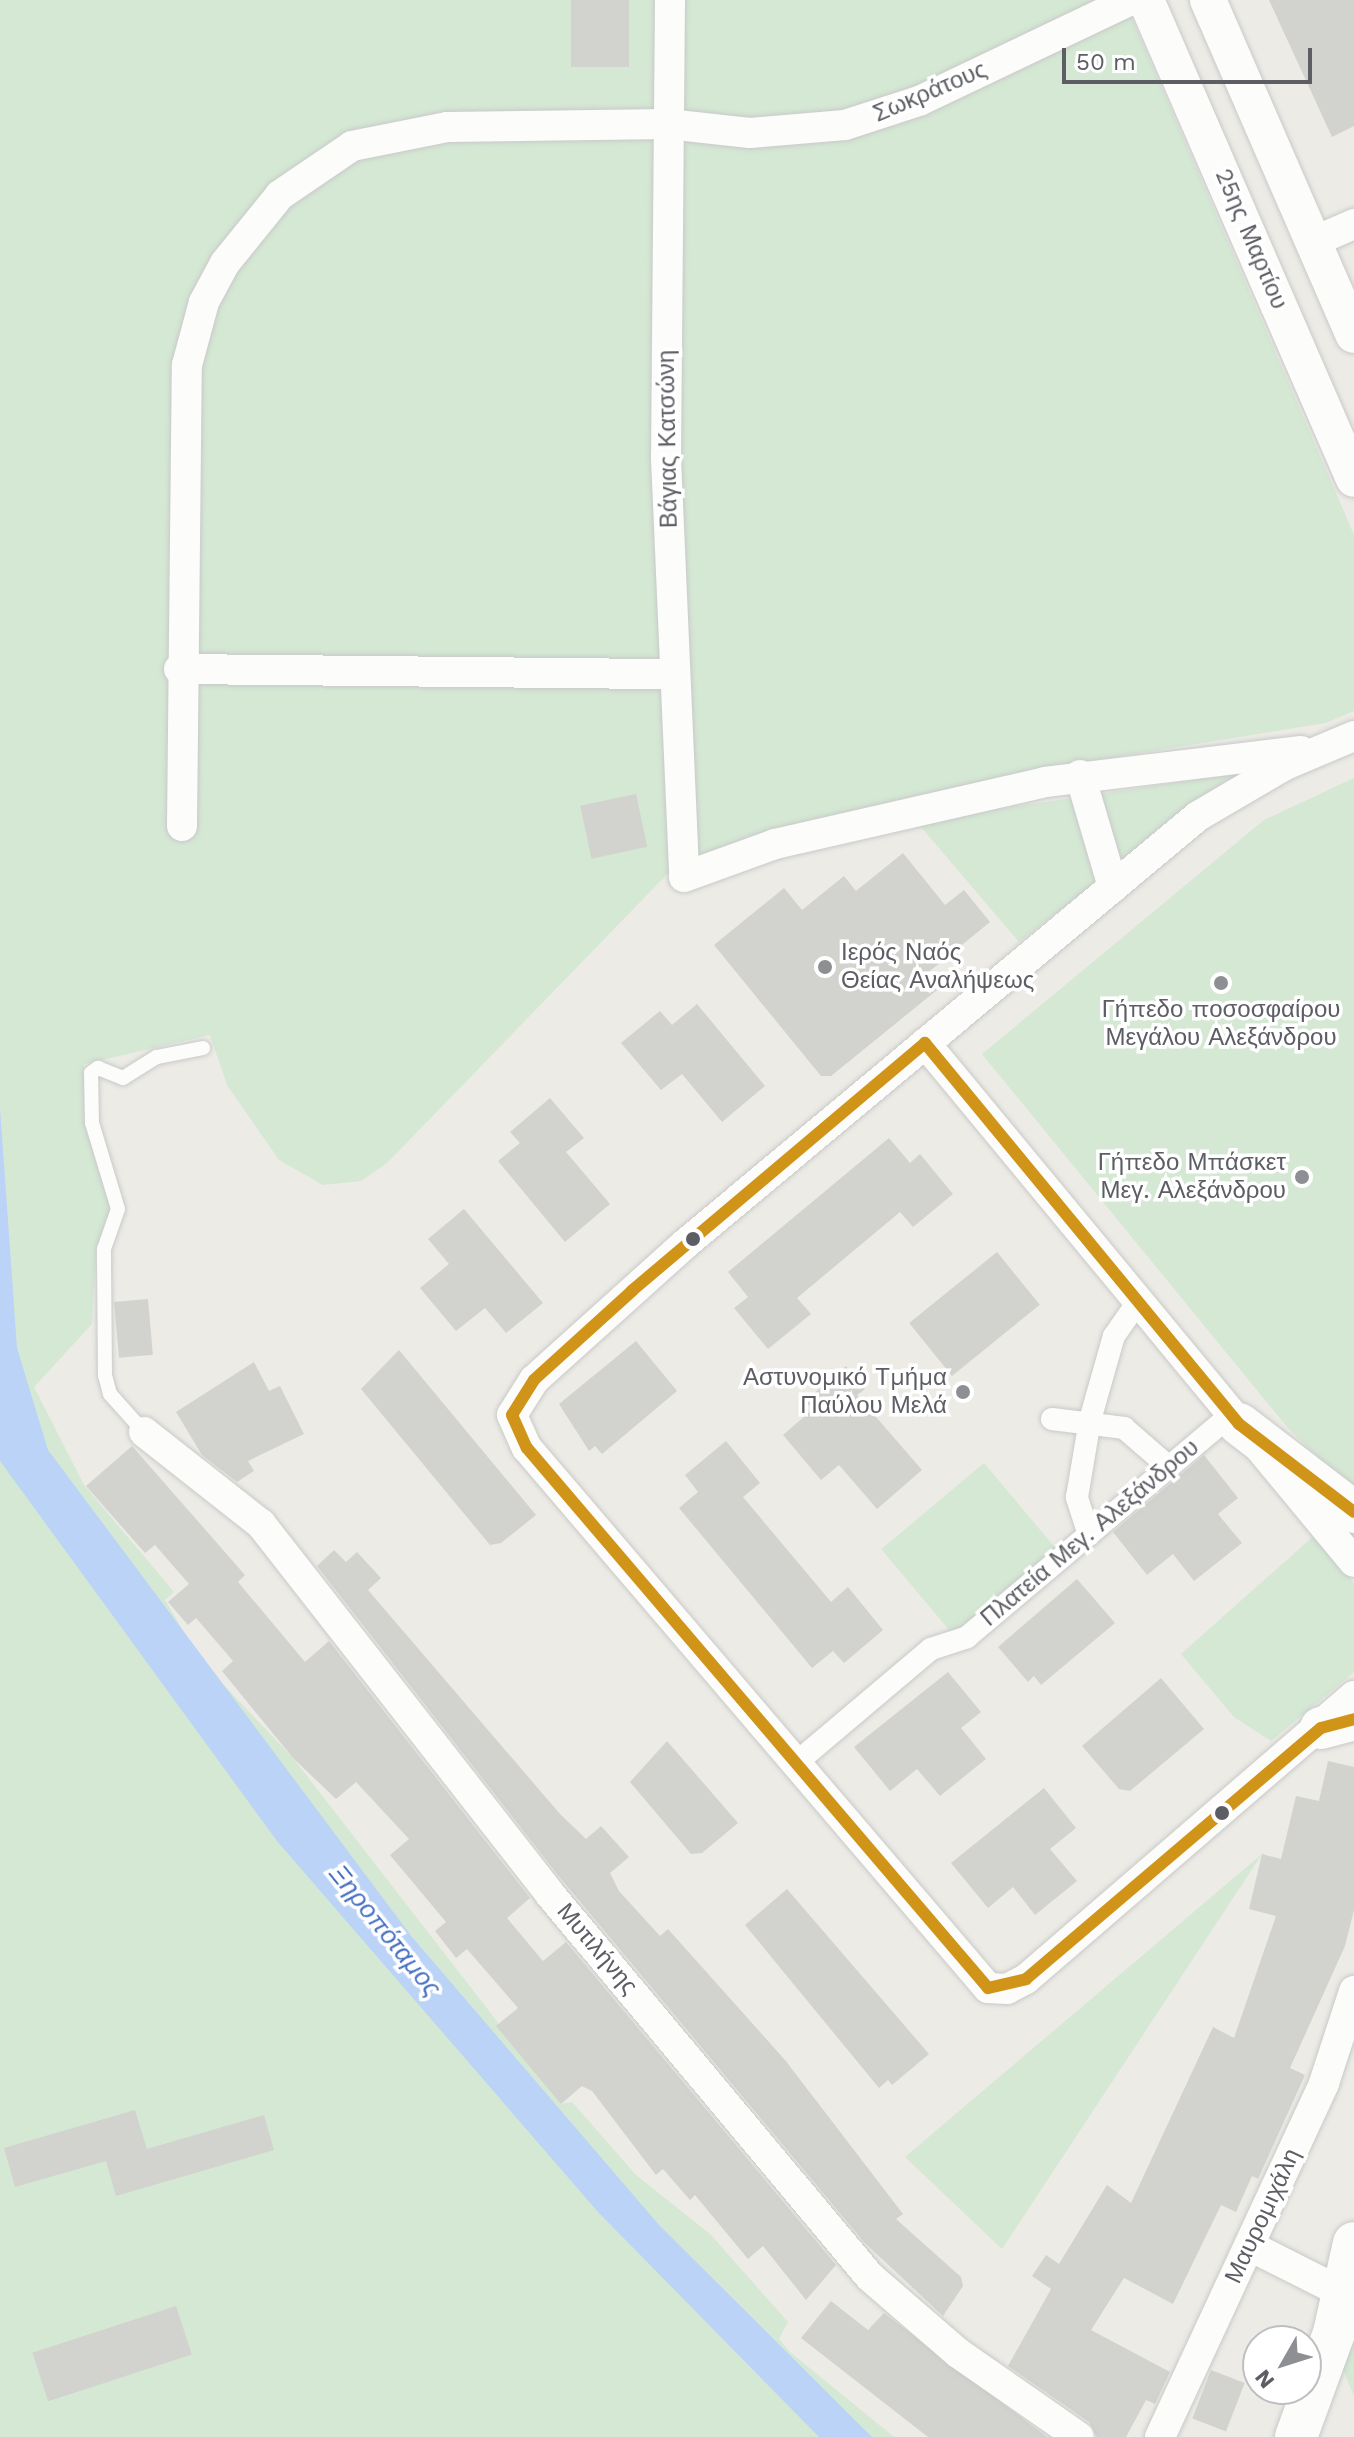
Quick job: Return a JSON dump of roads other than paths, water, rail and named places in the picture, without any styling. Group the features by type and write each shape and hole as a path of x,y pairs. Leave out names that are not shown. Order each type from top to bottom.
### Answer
{"main road":[{"path":"1235,1419 1354,1512"},
{"path":"1296,2437 1343,2293 1354,2243"}],"street":[{"name":"Βάγιας Κατσώνη","path":"670,0 666,458 684,877 763,847 1080,775"},
{"name":"Σωκράτους","path":"182,826 179,669 187,365 204,302 246,228 307,173 367,141 447,127 668,124 750,133 875,118 1131,0"},
{"name":"25ης Μαρτίου","path":"1146,0 1354,479"},
{"path":"1208,0 1354,335"},
{"path":"1313,242 1354,224"},
{"path":"179,669 674,674"},
{"path":"1354,736 1321,749 1188,824 685,1244 516,1404 512,1418 523,1443 796,1763 971,1976 993,1989 1026,1979 1338,1723 1354,1696"},
{"path":"1113,887 1080,775 1321,749"},
{"path":"925,1043 1354,1562"},
{"path":"1089,1535 1077,1497 1090,1420 1114,1336 1137,1303"},
{"path":"1052,1419 1090,1420 1136,1435 1169,1467"},
{"name":"Πλατεία Μεγ. Αλεξάνδρου","path":"796,1763 931,1649 967,1637 1169,1467 1235,1419"},
{"name":"Μυτιλήνης","path":"144,1432 261,1524 549,1893 870,2277 958,2353 1079,2437"},
{"name":"Μαυρομιχάλη","path":"1160,2437 1324,2083 1354,1991"},
{"path":"1250,2246 1343,2293"}],"lane":[{"path":"144,1432 110,1394 105,1375 104,1249 118,1209 93,1126 91,1073 98,1068 124,1078 157,1057 203,1048"}],"water":[{"name":"Ξηροπόταμος","path":"0,1108 17,1348 48,1450 412,1937 659,2225 872,2437 819,2437 598,2212 277,1841 0,1461"}],"place":[{"name":"Ιερός Ναός Θείας Αναλήψεως","path":"825,967"},
{"name":"Γήπεδο ποσοσφαίρου Μεγάλου Αλεξάνδρου","path":"1221,983"},
{"name":"Γήπεδο Μπάσκετ Μεγ. Αλεξάνδρου","path":"1302,1177"},
{"name":"Αστυνομικό Τμήμα Παύλου Μελά","path":"963,1392"}]}
